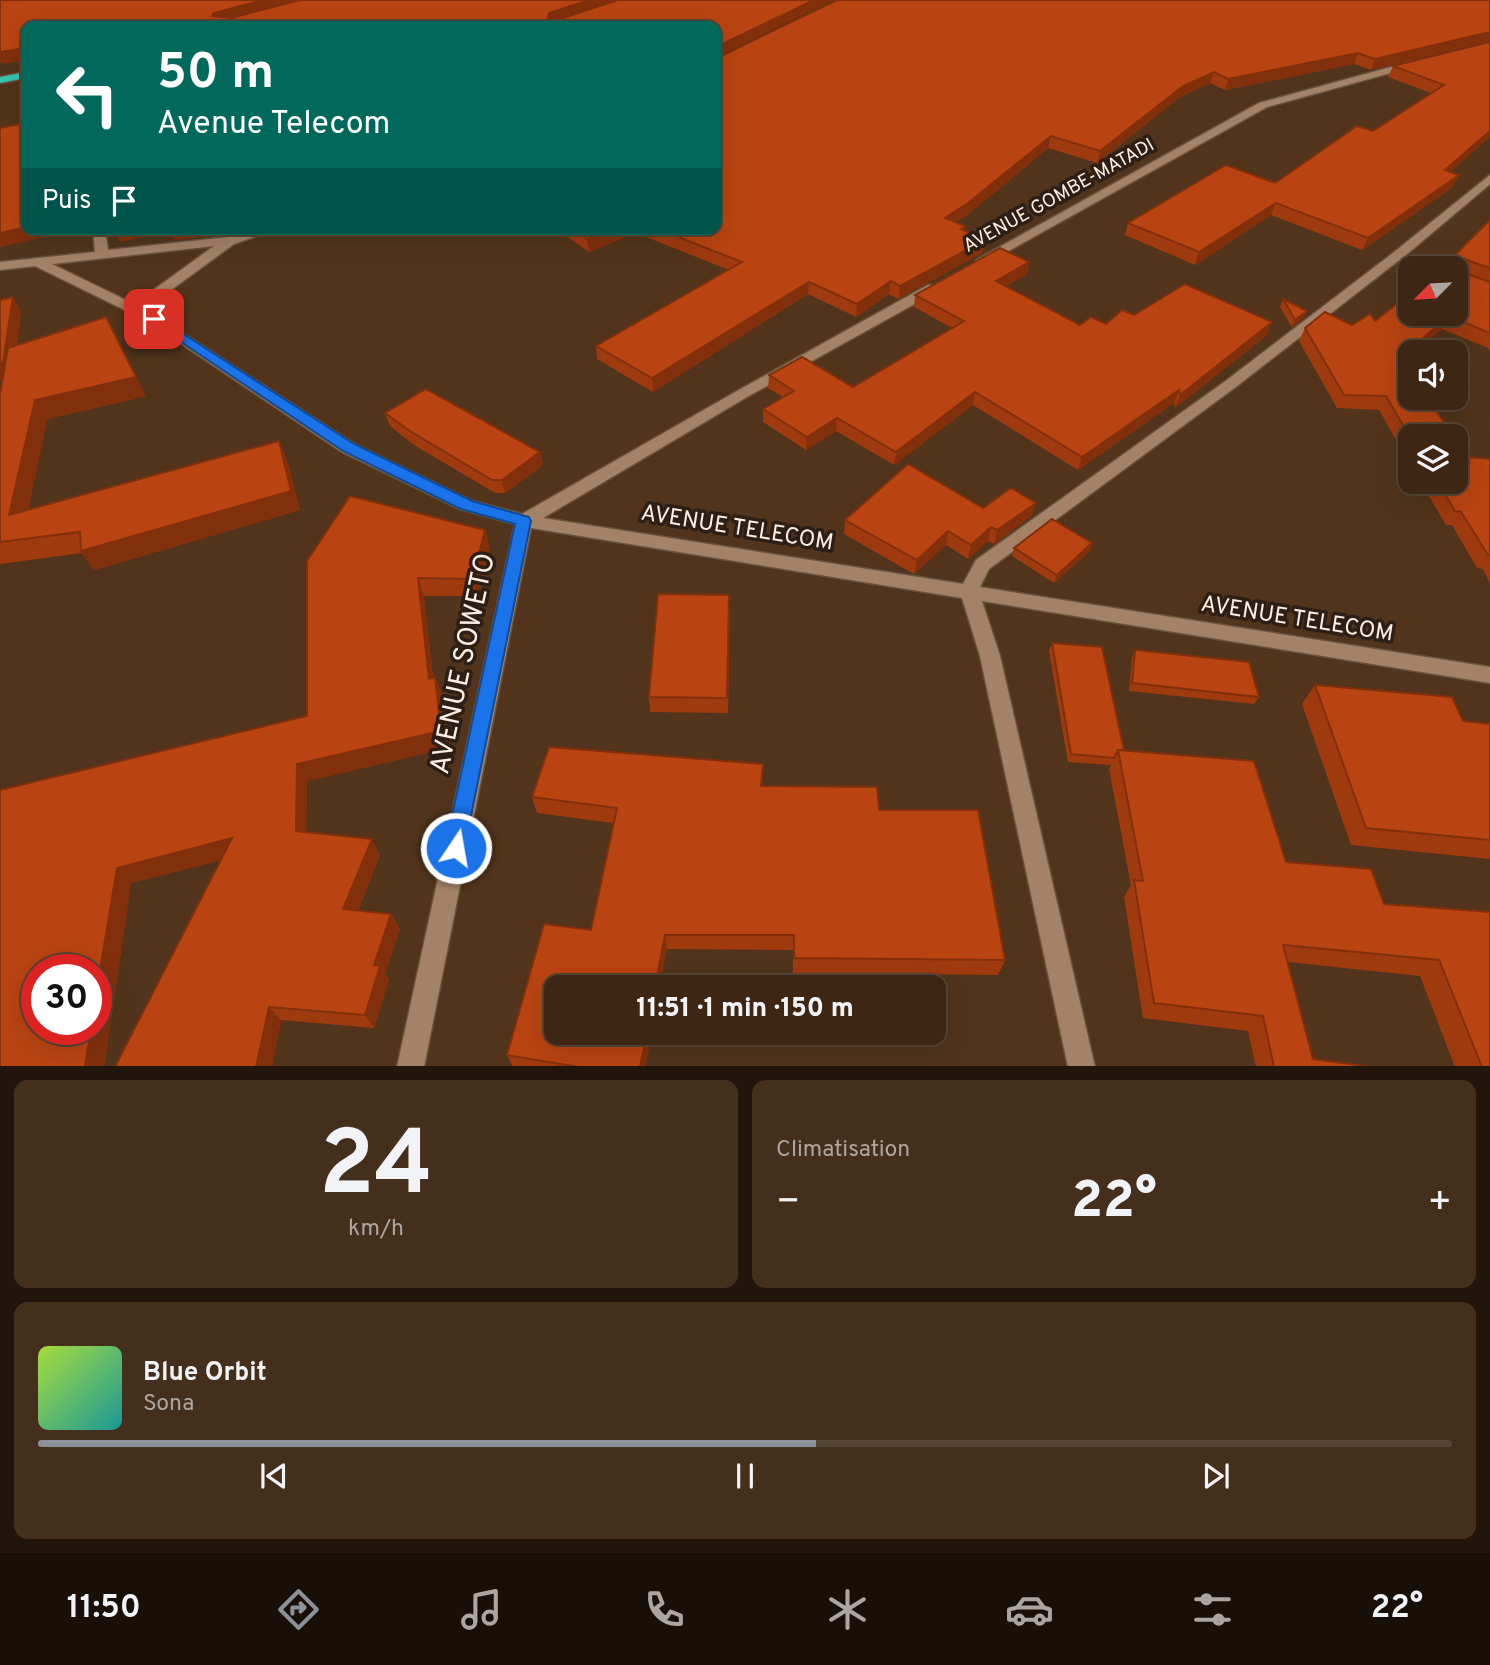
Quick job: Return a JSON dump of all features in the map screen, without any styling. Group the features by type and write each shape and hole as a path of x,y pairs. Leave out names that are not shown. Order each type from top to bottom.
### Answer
{"highway":[{"path":"0,80 21,76"}],"street":[{"name":"AVENUE GOMBE-MATADI","path":"970,267 1263,105 1427,61"},
{"path":"1082,1066 990,656 969,591 982,565 1232,383 1397,256 1490,178"},
{"path":"100,235 102,254"},
{"path":"0,266 230,241 250,235"},
{"path":"136,309 230,241"},
{"name":"AVENUE TELECOM","path":"37,262 136,309 247,378 348,448 467,505 524,521 1490,675"},
{"name":"AVENUE GOMBE-MATADI","path":"524,521 742,394 946,281"},
{"name":"AVENUE SOWETO","path":"410,1066 524,521"}],"building":[{"path":"0,0 263,0 214,13 212,16 231,18 300,0 589,0 549,13 548,18 563,18 618,0 814,0 721,45 721,21 21,21 21,49 0,52"},
{"path":"837,0 1490,0 1490,32 1375,59 1358,53 1228,79 1214,72 1183,86 1100,151 1051,136 968,203 945,218 965,226 961,229 985,240 900,286 891,281 857,304 809,282 652,378 596,346 742,262 673,235 721,235 721,56"},
{"path":"1490,42 1490,131 1445,170 1459,175 1368,238 1276,203 1199,252 1128,223 1226,165 1275,183 1357,126 1373,131 1444,85 1393,66"},
{"path":"21,124 21,228 0,233 0,128"},
{"path":"1490,220 1490,268 1468,260 1468,256 1454,256"},
{"path":"581,235 597,235 587,239"},
{"path":"1000,248 1029,262 996,281 1080,325 1091,317 1106,324 1122,310 1134,315 1185,284 1272,322 1180,395 1179,390 1082,457 975,392 896,452 837,418 807,437 763,409 794,391 769,375 802,357 853,387 964,321 915,295"},
{"path":"1468,274 1490,282 1490,333 1468,324"},
{"path":"13,297 3,363 0,363 0,300"},
{"path":"1283,299 1307,311 1295,320"},
{"path":"1398,303 1398,326 1437,326 1421,340 1398,340 1398,410 1436,410 1445,424 1402,424 1386,396 1344,395 1305,328 1325,312 1352,325 1370,314 1375,321"},
{"path":"106,317 136,377 35,400 9,515 279,441 291,491 81,551 80,532 0,542 0,394 8,348"},
{"path":"426,389 540,452 502,480 492,480 385,413"},
{"path":"1468,457 1490,459 1490,555 1461,512 1455,511 1445,494 1468,494"},
{"path":"908,464 983,508 1011,488 1036,503 997,530 991,527 971,545 948,531 917,560 845,520"},
{"path":"350,496 485,530 472,579 418,578 429,679 435,677 441,731 297,764 296,831 372,839 343,909 391,914 374,965 380,966 365,1015 269,1007 256,1066 116,1066 232,838 117,868 103,954 21,954 21,1045 88,1045 85,1066 0,1066 0,790 307,716 307,561"},
{"path":"1052,519 1092,543 1057,575 1014,548"},
{"path":"658,594 729,595 727,698 649,697"},
{"path":"1052,643 1102,647 1124,751 1118,750 1114,758 1071,754"},
{"path":"1135,650 1249,662 1259,697 1132,683"},
{"path":"1315,685 1452,697 1463,721 1490,724 1490,840 1366,828"},
{"path":"549,747 763,764 761,786 877,787 879,810 978,810 1005,960 794,958 794,935 665,935 657,975 544,975 544,1045 644,1045 640,1066 573,1066 507,1055 544,924 591,930 617,808 532,797"},
{"path":"1118,750 1254,761 1286,862 1371,869 1384,904 1490,912 1490,1066 1482,1066 1439,960 1283,945 1313,1059 1366,1066 1274,1066 1263,1016 1154,1003 1134,880 1143,881"}],"route":[{"path":"154,319 247,378 348,448 467,505 524,521 456,848"}]}
